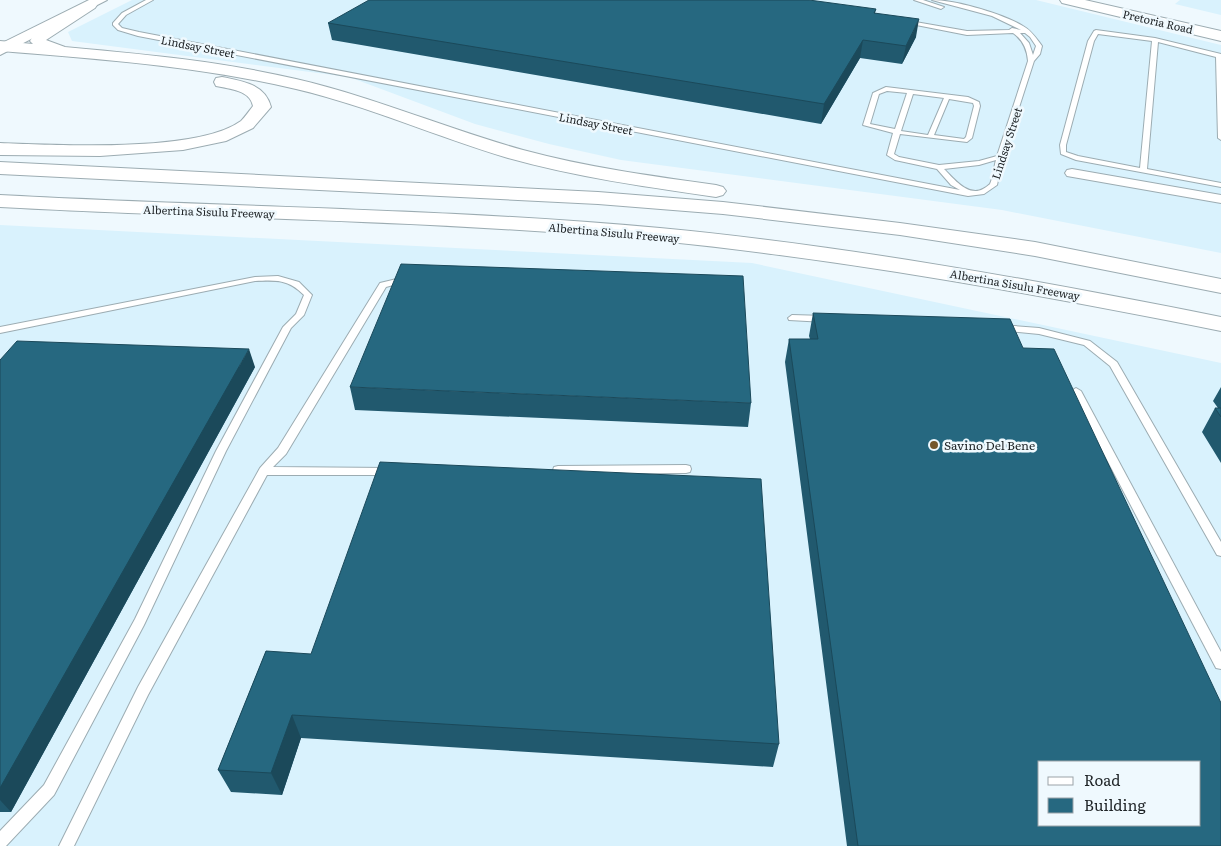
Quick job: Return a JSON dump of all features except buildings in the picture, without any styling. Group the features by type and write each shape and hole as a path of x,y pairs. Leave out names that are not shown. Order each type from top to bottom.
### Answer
{"main road":[{"name":"Pretoria Road","path":"1067,0 1221,36"},
{"name":"Pretoria Road","path":"1099,0 1221,31"},
{"path":"1,52 95,2"},
{"path":"70,53 44,46 38,40 45,32 95,2"},
{"path":"1,52 70,53 209,68 286,82 346,98 487,145 566,166 608,175 932,224 1035,249 1221,286"},
{"path":"0,149 135,150 189,144 215,139 240,129 253,120 261,111 261,100 245,88 217,81 20,60 1,52"},
{"path":"0,168 598,198 792,216 1035,249"},
{"name":"Albertina Sisulu Freeway","path":"0,202 461,220 582,228 727,242 939,271 1096,298 1221,324"}],"street":[{"path":"1072,173 1221,199"}],"lane":[{"name":"Lindsay Street","path":"150,0 124,14 115,24 129,32 148,36 971,193 983,192 993,185 1000,157 1031,61 1037,54 1039,46 1028,31"},
{"path":"917,0 987,20 1015,32 1027,45 1031,61"},
{"path":"936,0 998,18 1028,31"},
{"path":"899,21 967,33 1028,31"},
{"path":"1221,138 1220,56 1155,40 1113,33 1094,34 1063,145 1064,153 1076,158 1221,185"},
{"path":"1143,171 1155,40"},
{"path":"886,89 911,92 947,96 976,102 977,106 969,138 965,141 957,142 866,125 876,93 886,89"},
{"path":"911,92 890,153 892,157 939,166 979,163 1000,157"},
{"path":"930,137 947,96"},
{"path":"939,166 954,183 971,193"},
{"path":"0,330 255,280 282,278 297,283 308,294 300,315 287,327 221,451 140,621 53,781 6,832 0,842"},
{"path":"66,846 143,691 264,471 282,451 383,285 398,280 416,278"},
{"path":"792,318 832,319"},
{"path":"990,327 1039,331 1087,343 1114,364 1221,552"},
{"path":"1076,392 1221,664"},
{"path":"547,470 686,469"},
{"path":"264,471 399,472"}],"shaded area":[{"path":"132,0 1036,0 1221,45 1221,253 1002,210 621,160 549,144 475,124 349,77 72,41 68,32"},
{"path":"1180,0 1221,0 1221,15 1175,4"},
{"path":"0,225 752,263 1221,363 1221,846 0,846"}],"place":[{"name":"Savino Del Bene","path":"934,445"}]}
